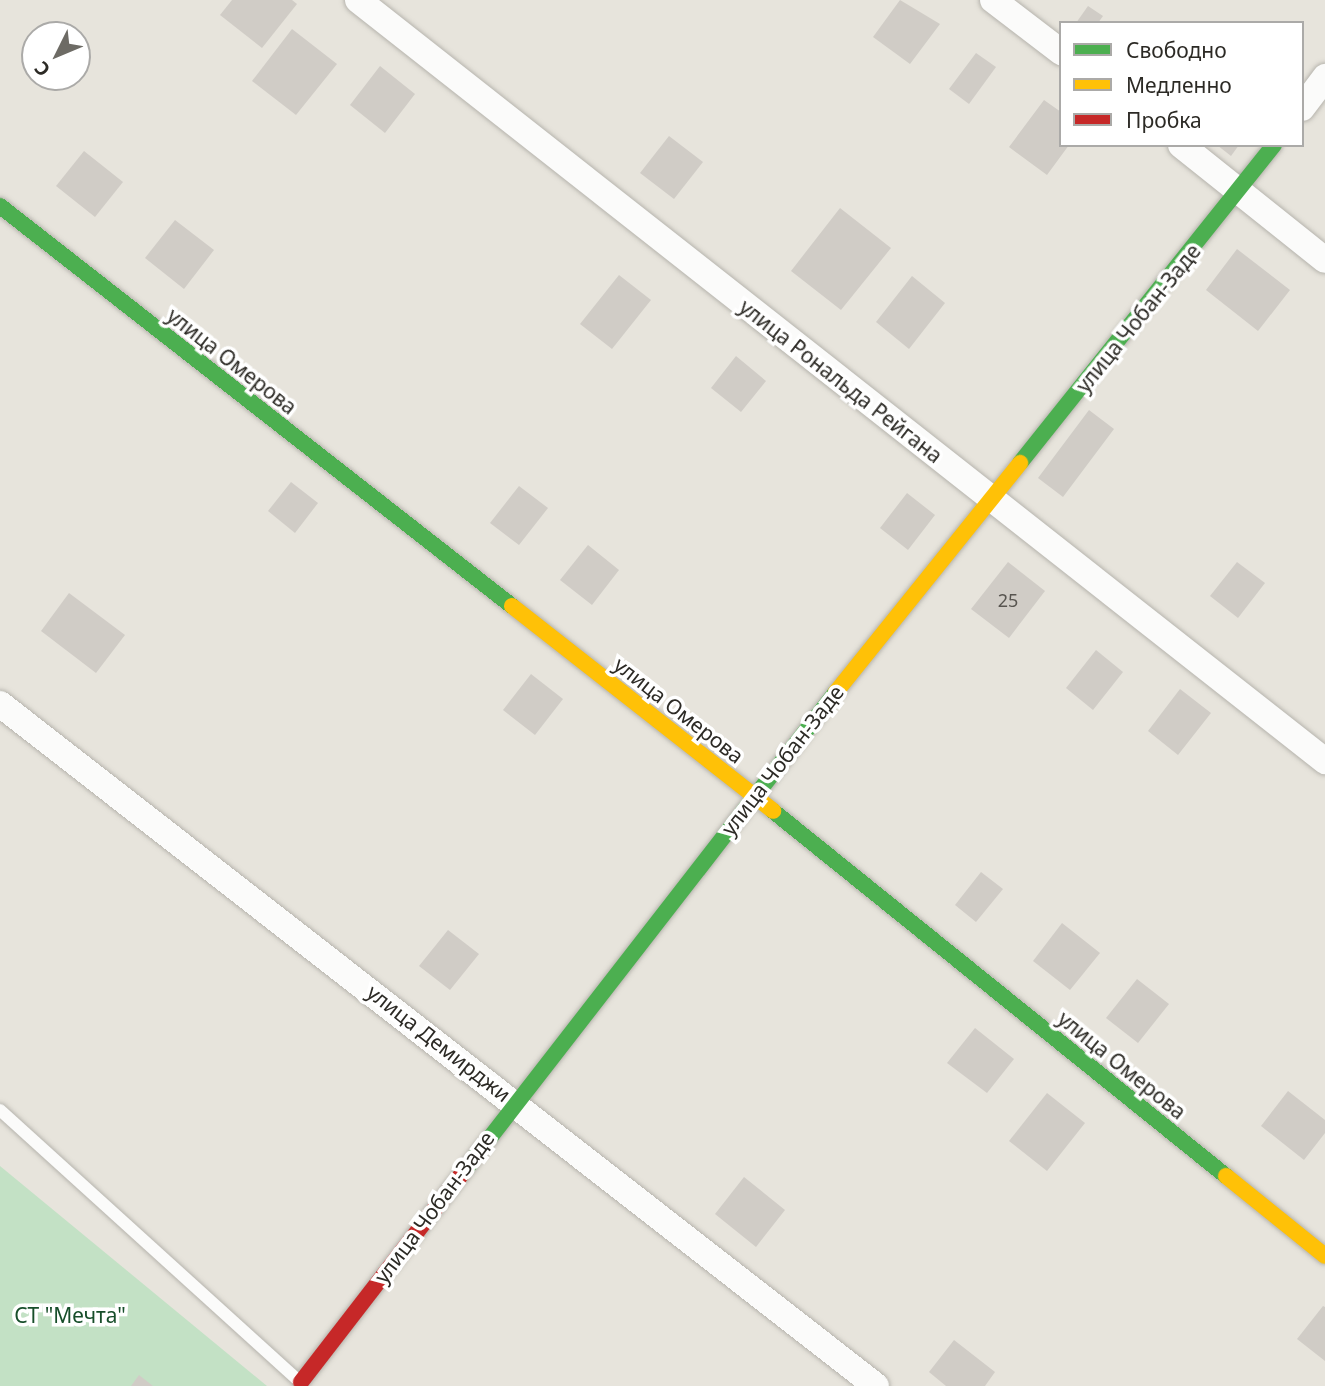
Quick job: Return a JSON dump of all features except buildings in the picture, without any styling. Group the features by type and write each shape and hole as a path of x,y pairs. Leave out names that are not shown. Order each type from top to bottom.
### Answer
{"street":[{"name":"улица Рональда Рейгана","path":"358,0 1325,761"},
{"path":"993,0 1059,50"},
{"path":"1304,105 1325,77"},
{"path":"1184,147 1325,260"},
{"name":"улица Чобан-Заде","path":"303,1384 515,1102 754,795 1273,147"},
{"name":"улица Омерова","path":"0,206 754,795 1325,1256"},
{"name":"улица Демирджи","path":"0,704 515,1102 876,1386"}],"lane":[{"path":"0,1110 303,1384"}],"green space":[{"name":"СТ \"Мечта\"","path":"0,1166 267,1386 0,1386"}],"traffic: fast":[{"path":"1020,463 1272,147"},
{"path":"0,206 512,606"},
{"path":"461,1175 836,692"},
{"path":"773,811 1226,1176"}],"traffic: slow":[{"path":"836,692 1020,463"},
{"path":"512,606 773,811"},
{"path":"1226,1176 1325,1256"}],"traffic: jam":[{"path":"301,1382 461,1175"}]}
